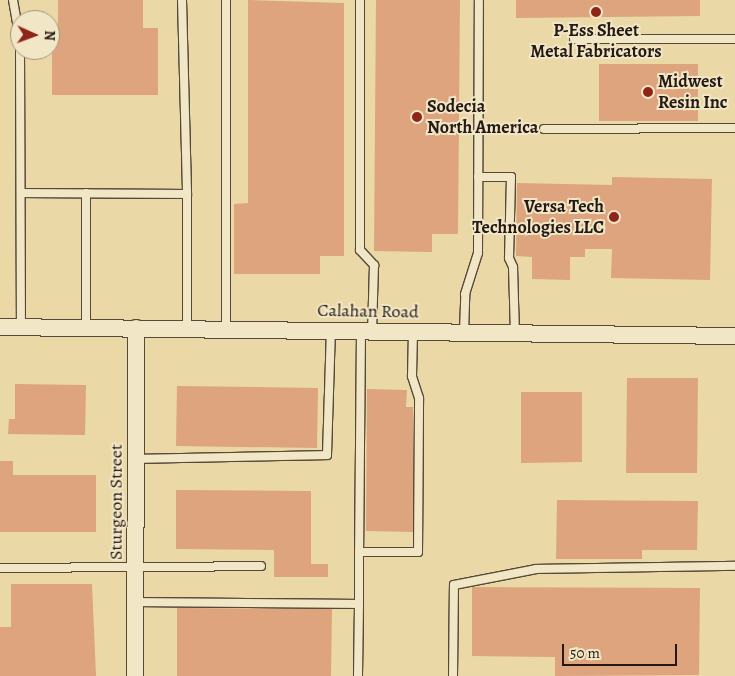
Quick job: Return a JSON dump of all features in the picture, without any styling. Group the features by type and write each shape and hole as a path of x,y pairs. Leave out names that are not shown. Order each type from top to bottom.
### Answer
{"street":[{"name":"Calahan Road","path":"0,327 735,336"},
{"name":"Sturgeon Street","path":"135,676 136,328"}],"lane":[{"path":"182,0 187,194 187,329"},
{"path":"226,0 226,330"},
{"path":"358,676 359,552 367,331 374,265 360,250 360,0"},
{"path":"464,332 465,294 478,253 479,0"},
{"path":"574,39 735,39"},
{"path":"20,60 21,328"},
{"path":"544,129 735,128"},
{"path":"478,177 511,177 508,258 513,267 515,334"},
{"path":"21,193 187,194"},
{"path":"86,193 86,328"},
{"path":"136,459 327,455 330,331"},
{"path":"359,552 418,552 419,398 412,376 413,332"},
{"path":"0,568 261,566"},
{"path":"453,676 454,585 536,569 735,566"},
{"path":"136,602 359,604"}],"building":[{"path":"58,0 143,0 143,28 158,28 158,95 52,95 52,60 60,60 60,10 58,10"},
{"path":"248,0 344,3 344,256 320,256 320,274 234,274 234,204 248,203"},
{"name":"Sodecia North America","path":"376,0 460,0 458,234 432,234 432,252 374,251"},
{"name":"P-Ess Sheet Metal Fabricators","path":"516,0 700,0 700,16 516,18"},
{"name":"Midwest Resin Inc","path":"599,64 698,64 698,121 599,121"},
{"name":"Versa Tech Technologies LLC","path":"612,177 712,179 710,280 611,278 612,249 585,249 585,257 570,257 570,280 532,279 532,257 516,256 517,183 612,185"},
{"path":"627,378 698,378 697,473 626,473"},
{"path":"15,384 86,385 85,435 8,434 9,419 15,419"},
{"path":"177,386 318,388 317,448 176,446"},
{"path":"367,389 407,390 406,407 413,407 413,532 366,531"},
{"path":"521,392 582,392 582,462 521,463"},
{"path":"0,461 13,461 13,475 96,475 96,532 0,532"},
{"path":"176,490 311,491 311,564 328,564 328,577 274,577 274,550 176,549"},
{"path":"557,500 698,501 697,550 642,550 642,559 556,559"},
{"path":"11,584 92,584 96,676 0,676 0,627 11,627"},
{"path":"472,587 700,588 699,675 555,676 555,657 472,656"},
{"path":"177,608 332,609 331,676 177,676"}],"place":[{"name":"P-Ess Sheet Metal Fabricators","path":"596,12"},
{"name":"Midwest Resin Inc","path":"648,92"},
{"name":"Sodecia North America","path":"417,117"},
{"name":"Versa Tech Technologies LLC","path":"614,217"}]}
